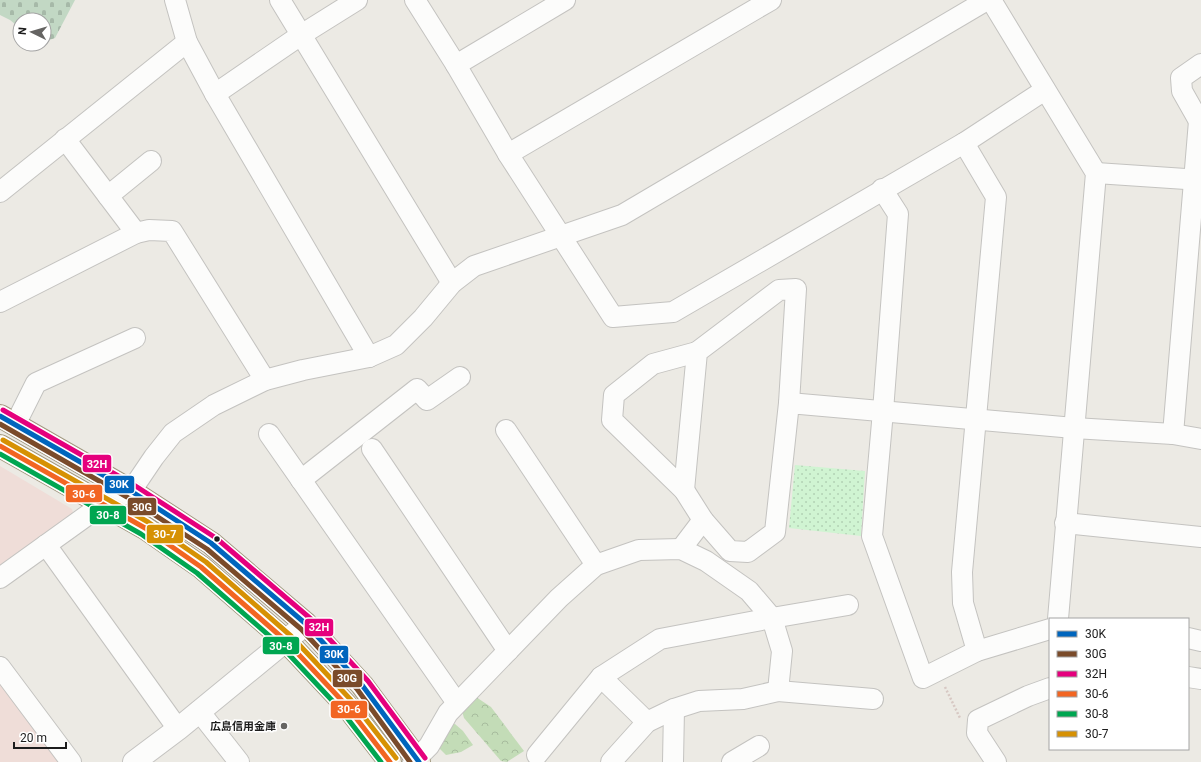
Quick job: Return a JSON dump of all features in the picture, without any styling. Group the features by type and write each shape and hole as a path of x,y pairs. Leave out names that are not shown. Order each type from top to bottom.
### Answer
{"main road":[{"path":"8,421 131,491 211,543 306,624 362,685 417,761"},
{"path":"0,446 146,528 201,567 286,641 346,705 390,762"}],"street":[{"path":"175,0 187,42 215,94 369,357"},
{"path":"280,0 452,283"},
{"path":"215,94 301,35 357,0"},
{"path":"415,0 456,65 508,154 560,237 613,317 673,312 964,142 1045,90"},
{"path":"456,65 565,0"},
{"path":"508,154 771,0"},
{"path":"0,578 103,504 131,491 154,457 173,433 214,405 265,380 303,370 369,357 396,345 423,318 452,283 474,266 622,216 987,0"},
{"path":"990,0 1096,173 1058,618"},
{"path":"0,192 187,42"},
{"path":"1173,434 1197,180 1200,121 1182,91 1181,78 1201,64"},
{"path":"65,139 136,233"},
{"path":"964,142 996,197 962,572 964,603 977,651"},
{"path":"108,196 151,161"},
{"path":"1096,173 1197,180"},
{"path":"882,189 898,214 872,536 923,678 977,651 1049,629"},
{"path":"0,302 136,233 149,230 172,231 265,380"},
{"path":"796,289 789,403 776,532 748,552 730,551 703,520 684,490 612,420 614,395 653,364 697,352 779,290 796,289"},
{"path":"8,421 36,383 135,338"},
{"path":"684,490 697,352"},
{"path":"301,480 417,389 427,400 460,378"},
{"path":"789,403 1074,428 1173,434 1201,439"},
{"path":"506,430 596,565"},
{"path":"269,434 458,703"},
{"path":"372,449 508,651"},
{"path":"681,549 703,520"},
{"path":"1065,523 1201,537"},
{"path":"46,545 178,729"},
{"path":"417,761 429,746 448,713 559,598 596,565 639,550 681,549 706,561 749,591 772,618 782,651 778,690"},
{"path":"537,755 601,677 660,639 848,605"},
{"path":"134,762 178,729 306,624"},
{"path":"1189,638 1201,640"},
{"path":"0,667 71,762"},
{"path":"601,677 647,722"},
{"path":"1189,677 1201,679"},
{"path":"996,762 977,733 978,720 1028,696 1049,688"},
{"path":"611,762 647,722 674,708 699,701 743,698 778,690 874,699"},
{"path":"673,762 674,708"},
{"path":"199,711 239,762"},
{"path":"732,762 758,746"}],"path":[{"path":"944,686 960,719"}],"shaded area":[{"path":"0,466 72,509 74,516 0,568"},
{"path":"0,676 64,762 0,762"}],"green space":[{"path":"0,0 75,0 55,38 52,39 52,12 12,12 12,22 0,15"},
{"path":"795,465 865,471 861,536 789,528"},
{"path":"473,695 491,707 524,751 507,762 501,761 464,718 462,711"},
{"path":"455,724 463,731 473,745 461,752 446,755 440,749 439,745 450,725"}],"transit line":[{"name":"32H","path":"3,410 134,485 216,538 311,619 368,681 425,758"},
{"name":"30K","path":"0,416 131,491 211,543 306,624 362,685 419,762"},
{"name":"30G","path":"0,424 127,497 207,549 301,629 357,689 410,762"},
{"name":"30-7","path":"3,440 148,522 206,562 291,636 351,700 396,758"},
{"name":"30-6","path":"0,446 145,528 201,567 286,641 346,705 390,762"},
{"name":"30-8","path":"0,454 141,534 197,573 281,646 341,710 381,762"}],"place":[{"name":"広島信用金庫","path":"284,726"}]}
